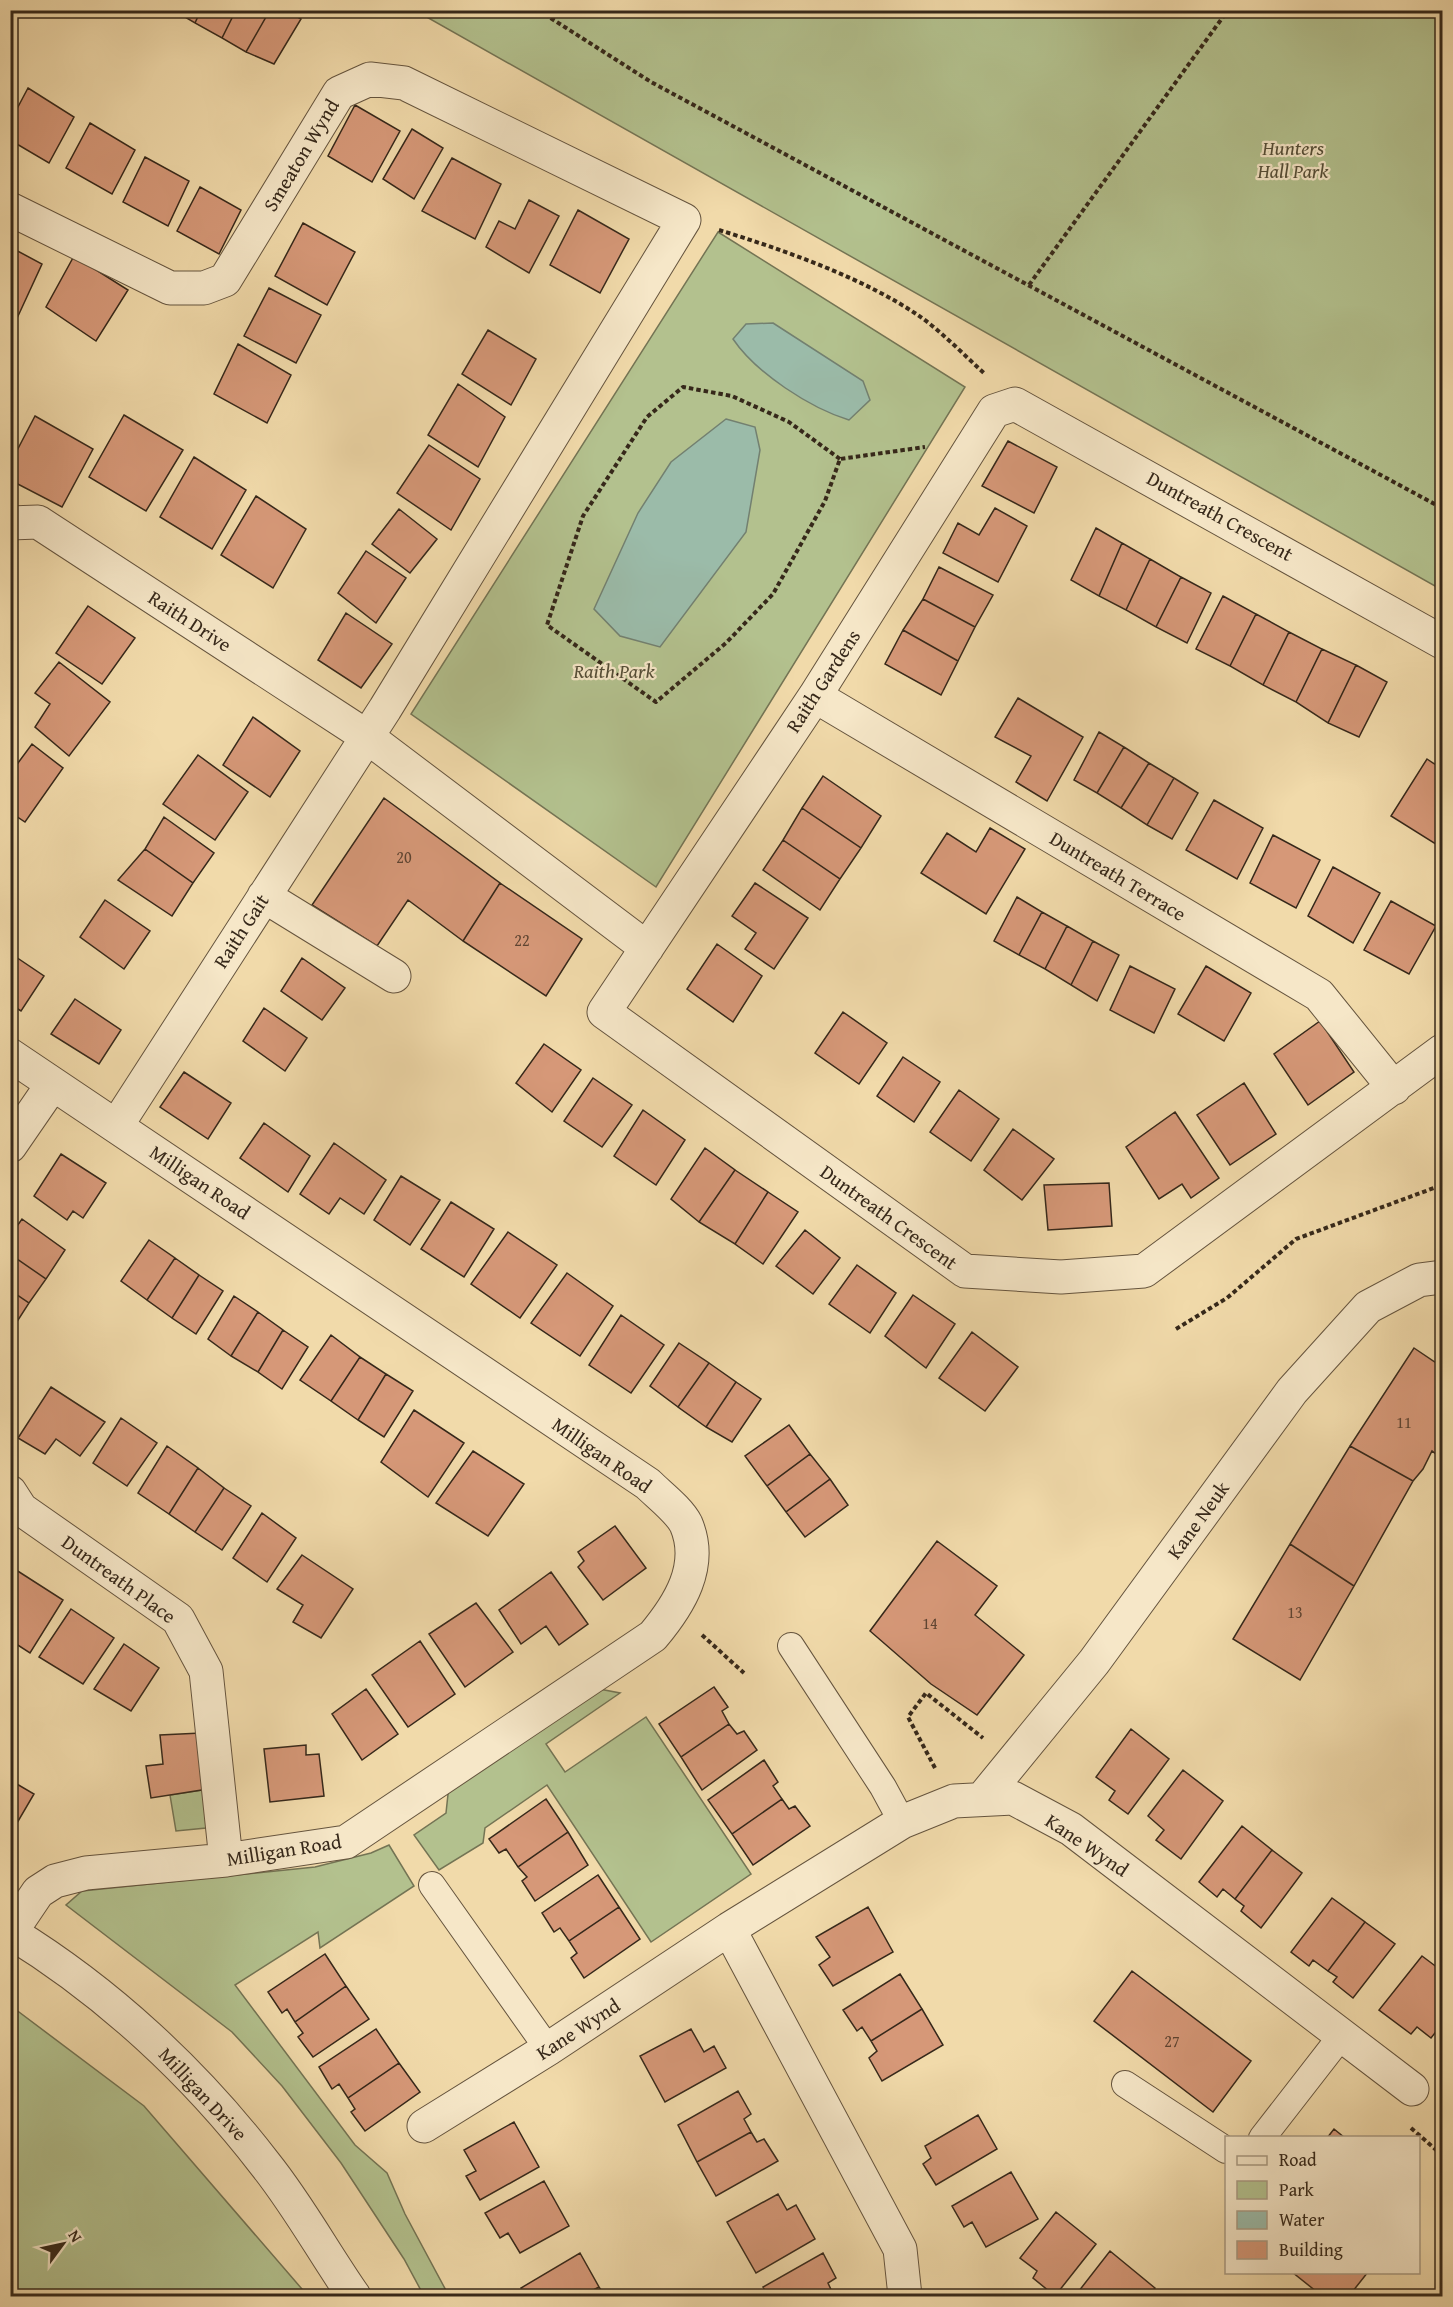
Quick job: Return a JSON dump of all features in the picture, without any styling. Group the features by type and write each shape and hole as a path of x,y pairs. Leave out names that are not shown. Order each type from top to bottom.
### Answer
{"street":[{"name":"Smeaton Wynd","path":"10,209 170,288 204,288 225,280 339,93 370,79 404,83 684,220"},
{"path":"366,736 684,220"},
{"name":"Raith Gardens","path":"647,948 815,696 976,440 1005,407"},
{"name":"Duntreath Crescent","path":"1005,407 1443,642"},
{"name":"Raith Drive","path":"10,523 38,522 366,736 647,948"},
{"name":"Duntreath Terrace","path":"815,696 1319,995 1394,1088"},
{"name":"Raith Gait","path":"117,1125 366,736"},
{"path":"264,896 394,975"},
{"name":"Duntreath Crescent","path":"647,948 604,1012 965,1271 1061,1277 1144,1271 1443,1051"},
{"name":"Milligan Road","path":"10,1055 648,1484 685,1522 693,1548 692,1568 675,1610 653,1636 346,1842 226,1860 86,1873 55,1881 38,1892 11,1932"},
{"path":"10,1146 52,1085"},
{"name":"Kane Neuk","path":"982,1799 1094,1662 1292,1391 1368,1307 1419,1280 1443,1277"},
{"name":"Duntreath Place","path":"10,1492 21,1509 178,1619 206,1671 226,1860"},
{"name":"Kane Wynd","path":"424,2126 548,2049 729,1929 902,1822 954,1801 982,1799 1012,1798 1071,1829 1412,2089"},
{"path":"729,1929 900,2249 905,2296"},
{"name":"Milligan Drive","path":"11,1932 70,1970 178,2062 266,2164 354,2296"}],"lane":[{"path":"791,1646 883,1787 902,1822"},
{"path":"432,1885 548,2049"},
{"path":"1264,2136 1342,2035"},
{"path":"1125,2084 1225,2149"}],"path":[{"path":"538,10 651,82 1443,508"},
{"path":"1029,285 1228,10"},
{"path":"684,220 761,243 873,289 922,318 1005,407"},
{"path":"840,459 825,501 773,594 726,643 656,702 547,625 583,516 647,417 683,387 732,396 789,422 840,459 976,440"},
{"path":"1176,1329 1227,1298 1296,1239 1443,1185"},
{"path":"675,1610 744,1672"},
{"path":"937,1808 935,1765 908,1717 926,1693 982,1738 990,1729"}],"green space":[{"name":"Hunters Hall Park","path":"416,11 1442,11 1442,590"},
{"name":"Raith Park","path":"718,232 965,387 656,887 411,714"},
{"path":"594,1688 620,1693 546,1744 565,1772 646,1717 751,1874 651,1942 547,1785 485,1828 483,1843 439,1870 414,1835 446,1813 449,1785"},
{"path":"208,1789 206,1828 176,1831 170,1795"},
{"path":"389,1845 414,1886 320,1948 318,1932 235,1985 355,2145 387,2173 405,2214 449,2296 424,2296 404,2259 341,2163 282,2086 232,2032 66,1905 82,1891 315,1867 371,1853"},
{"path":"11,2006 144,2106 308,2296 11,2296"}],"water":[{"path":"773,323 863,381 870,400 849,420 818,407 785,388 755,364 733,339 746,324"},
{"path":"726,419 755,427 760,450 746,532 660,647 620,636 594,609 638,513 671,462"}],"building":[{"path":"173,10 201,10 195,23"},
{"path":"201,10 236,10 222,38 195,23"},
{"path":"236,10 270,10 246,52 222,38"},
{"path":"270,10 286,10 301,19 274,64 246,52"},
{"path":"28,88 74,117 49,163 10,140 10,122"},
{"path":"355,105 400,131 372,182 328,156"},
{"path":"90,123 135,150 112,194 66,168"},
{"path":"412,129 443,148 414,199 383,179"},
{"path":"145,157 189,181 168,226 123,202"},
{"path":"452,158 501,184 475,239 422,211"},
{"path":"200,187 241,210 219,254 177,231"},
{"path":"529,200 559,216 529,273 486,247 499,221 515,229"},
{"path":"578,210 629,239 600,293 550,265"},
{"path":"303,223 355,252 327,305 275,276"},
{"path":"10,247 42,264 13,327 10,325"},
{"path":"74,256 128,290 96,341 46,307"},
{"path":"269,288 321,315 296,363 244,336"},
{"path":"488,330 536,359 511,405 462,374"},
{"path":"238,344 291,375 267,423 214,394"},
{"path":"458,384 505,417 478,467 428,435"},
{"path":"124,415 183,450 146,511 89,477"},
{"path":"35,416 93,449 62,507 10,480 10,464"},
{"path":"1008,441 1057,467 1034,513 982,486"},
{"path":"429,445 480,479 451,530 397,493"},
{"path":"194,457 246,490 212,549 160,517"},
{"path":"256,496 306,529 273,588 221,555"},
{"path":"995,508 1027,526 998,582 943,553 958,523 979,535"},
{"path":"399,509 437,539 410,573 372,544"},
{"path":"1096,528 1122,543 1099,596 1071,580"},
{"path":"1122,543 1150,559 1126,610 1099,596"},
{"path":"366,551 406,578 376,623 338,593"},
{"path":"1150,559 1181,577 1156,627 1126,610"},
{"path":"939,567 993,595 975,627 923,599"},
{"path":"1181,577 1211,593 1187,643 1156,627"},
{"path":"1223,596 1256,614 1230,666 1196,649"},
{"path":"923,599 975,627 958,661 903,630"},
{"path":"88,606 135,638 102,684 56,653"},
{"path":"346,613 392,644 361,688 318,660"},
{"path":"1256,614 1289,632 1263,685 1230,666"},
{"path":"903,630 958,661 941,695 885,664"},
{"path":"1289,632 1322,649 1296,702 1263,685"},
{"path":"1322,649 1356,665 1328,723 1296,702"},
{"path":"59,662 110,702 69,756 35,727 50,704 35,693"},
{"path":"1356,665 1387,682 1359,737 1328,723"},
{"path":"1018,698 1083,737 1047,801 1016,782 1031,756 995,737"},
{"path":"253,717 300,751 270,797 223,765"},
{"path":"1099,732 1124,747 1097,793 1074,780"},
{"path":"32,744 63,768 25,822 10,812 10,758 18,763"},
{"path":"1124,747 1149,763 1121,808 1097,793"},
{"path":"198,755 248,792 215,840 163,804"},
{"path":"1427,759 1442,769 1442,848 1391,816"},
{"path":"1149,763 1174,778 1147,825 1121,808"},
{"path":"823,776 881,816 861,848 802,808"},
{"path":"1174,778 1198,793 1172,839 1147,825"},
{"path":"384,798 500,883 463,941 408,900 377,946 312,905"},
{"path":"1214,800 1263,828 1237,879 1186,850"},
{"path":"802,808 861,848 840,879 783,840"},
{"path":"164,817 214,853 193,883 145,849"},
{"path":"990,828 1025,849 986,914 921,873 947,833 976,852"},
{"path":"1273,835 1320,860 1296,908 1250,883"},
{"path":"783,840 840,879 820,910 763,870"},
{"path":"145,849 193,883 172,916 118,880"},
{"path":"1333,867 1380,893 1353,943 1308,916"},
{"path":"500,883 582,939 546,996 463,941"},
{"path":"755,883 808,918 774,969 745,949 756,933 732,916"},
{"path":"1017,897 1042,912 1019,955 994,941"},
{"path":"105,900 150,931 124,969 80,937"},
{"path":"1391,901 1436,926 1409,974 1364,950"},
{"path":"1042,912 1067,926 1045,969 1019,955"},
{"path":"1067,926 1093,941 1071,985 1045,969"},
{"path":"1093,941 1119,955 1097,1001 1071,985"},
{"path":"717,944 762,976 733,1022 687,989"},
{"path":"10,953 44,976 21,1011 10,1004"},
{"path":"302,958 345,988 322,1020 281,991"},
{"path":"1130,966 1175,989 1154,1033 1110,1010"},
{"path":"1206,966 1251,993 1224,1041 1178,1014"},
{"path":"75,999 121,1030 99,1064 51,1034"},
{"path":"264,1008 307,1038 285,1071 243,1041"},
{"path":"843,1012 887,1043 859,1084 815,1053"},
{"path":"1320,1021 1354,1072 1308,1105 1274,1054"},
{"path":"544,1044 581,1070 552,1112 516,1083"},
{"path":"903,1057 940,1082 914,1122 877,1096"},
{"path":"184,1072 231,1103 208,1139 160,1107"},
{"path":"593,1078 632,1105 602,1147 564,1121"},
{"path":"1244,1083 1276,1134 1230,1165 1197,1115"},
{"path":"959,1090 999,1119 971,1161 930,1132"},
{"path":"643,1110 685,1140 656,1185 614,1156"},
{"path":"1175,1112 1219,1178 1191,1198 1182,1184 1159,1199 1126,1147"},
{"path":"264,1123 310,1156 288,1192 240,1158"},
{"path":"1013,1129 1054,1159 1022,1200 984,1170"},
{"path":"334,1143 386,1180 364,1214 340,1198 329,1214 300,1194"},
{"path":"705,1148 735,1170 699,1222 671,1199"},
{"path":"61,1154 106,1183 83,1218 73,1211 67,1220 34,1196"},
{"path":"735,1170 768,1192 735,1244 699,1222"},
{"path":"401,1176 440,1200 410,1245 374,1220"},
{"path":"1109,1183 1112,1226 1048,1230 1044,1185"},
{"path":"768,1192 798,1212 763,1264 735,1244"},
{"path":"451,1202 494,1229 464,1277 421,1249"},
{"path":"22,1219 65,1250 46,1279 10,1254 10,1236"},
{"path":"805,1230 840,1258 813,1294 776,1266"},
{"path":"508,1232 557,1265 520,1318 471,1284"},
{"path":"149,1240 175,1258 147,1300 121,1281"},
{"path":"10,1254 46,1279 29,1303 10,1290"},
{"path":"175,1258 199,1275 172,1318 147,1300"},
{"path":"857,1265 896,1293 870,1333 829,1304"},
{"path":"567,1273 613,1306 580,1356 531,1323"},
{"path":"199,1275 223,1291 196,1334 172,1318"},
{"path":"10,1290 29,1303 11,1331 10,1330"},
{"path":"913,1295 955,1324 926,1368 885,1336"},
{"path":"234,1296 258,1312 231,1356 208,1339"},
{"path":"258,1312 283,1330 258,1372 231,1356"},
{"path":"621,1315 664,1345 631,1393 589,1365"},
{"path":"283,1330 308,1347 282,1389 258,1372"},
{"path":"972,1332 1018,1367 985,1411 939,1378"},
{"path":"331,1335 360,1357 331,1401 300,1380"},
{"path":"679,1343 709,1363 678,1407 650,1386"},
{"path":"1414,1348 1442,1367 1442,1459 1432,1451 1423,1469 1413,1481 1350,1446"},
{"path":"360,1357 386,1374 358,1420 331,1401"},
{"path":"709,1363 736,1382 706,1427 678,1407"},
{"path":"386,1374 413,1391 384,1437 358,1420"},
{"path":"736,1382 761,1399 732,1442 706,1427"},
{"path":"51,1387 105,1422 80,1456 56,1439 45,1454 18,1438"},
{"path":"414,1410 464,1443 428,1497 381,1462"},
{"path":"121,1418 157,1443 127,1486 93,1463"},
{"path":"789,1425 810,1454 767,1486 745,1456"},
{"path":"167,1446 198,1468 169,1514 138,1493"},
{"path":"1350,1446 1413,1481 1354,1586 1290,1544"},
{"path":"473,1451 524,1484 488,1536 436,1503"},
{"path":"810,1454 830,1479 786,1512 767,1486"},
{"path":"198,1468 224,1488 195,1532 169,1514"},
{"path":"830,1479 848,1505 805,1537 786,1512"},
{"path":"224,1488 251,1506 222,1550 195,1532"},
{"path":"262,1513 296,1538 267,1582 233,1558"},
{"path":"615,1526 646,1568 603,1600 578,1567 584,1561 578,1552"},
{"path":"937,1541 997,1586 975,1615 1024,1655 977,1715 931,1684 870,1631"},
{"path":"1290,1544 1354,1586 1300,1680 1233,1639"},
{"path":"302,1555 353,1589 321,1638 293,1622 303,1605 277,1589"},
{"path":"13,1568 63,1600 30,1653 10,1640 10,1571"},
{"path":"551,1572 588,1624 559,1645 546,1626 521,1644 499,1610"},
{"path":"476,1603 513,1652 465,1687 429,1634"},
{"path":"71,1609 114,1638 83,1684 39,1657"},
{"path":"420,1641 455,1694 408,1727 372,1675"},
{"path":"124,1644 159,1668 131,1711 94,1689"},
{"path":"714,1687 728,1707 722,1711 729,1724 681,1757 659,1724"},
{"path":"366,1689 398,1734 362,1760 332,1714"},
{"path":"729,1724 737,1734 744,1731 757,1750 702,1790 681,1757"},
{"path":"1131,1729 1169,1759 1128,1814 1109,1800 1115,1791 1096,1777"},
{"path":"201,1733 208,1789 151,1798 146,1766 163,1764 160,1735"},
{"path":"306,1745 306,1755 319,1754 324,1796 270,1802 264,1749"},
{"path":"764,1760 778,1782 773,1786 782,1799 732,1834 708,1800"},
{"path":"1183,1770 1223,1801 1181,1859 1156,1840 1164,1830 1148,1816"},
{"path":"10,1780 34,1794 10,1835"},
{"path":"546,1799 568,1832 518,1867 506,1849 499,1853 489,1839"},
{"path":"782,1799 789,1809 795,1806 810,1826 753,1865 732,1834"},
{"path":"1242,1826 1272,1850 1235,1899 1223,1889 1217,1897 1199,1882"},
{"path":"568,1832 588,1865 535,1901 522,1881 527,1877 518,1867"},
{"path":"1272,1850 1302,1873 1261,1928 1241,1911 1244,1906 1235,1899"},
{"path":"598,1875 619,1907 569,1941 560,1928 554,1932 542,1913"},
{"path":"1332,1898 1365,1922 1328,1971 1313,1960 1309,1966 1291,1952"},
{"path":"619,1907 640,1939 584,1978 571,1958 577,1953 569,1941"},
{"path":"868,1907 893,1952 833,1986 819,1965 830,1957 816,1937"},
{"path":"1365,1922 1395,1944 1353,1998 1333,1982 1337,1977 1328,1971"},
{"path":"325,1954 346,1986 295,2022 287,2009 282,2013 268,1992"},
{"path":"1422,1956 1442,1971 1442,2024 1431,2038 1417,2027 1411,2034 1379,2010"},
{"path":"1132,1971 1251,2061 1213,2112 1094,2021"},
{"path":"900,1974 922,2009 871,2041 862,2027 857,2031 843,2010"},
{"path":"346,1986 369,2019 313,2057 298,2037 303,2033 295,2022"},
{"path":"922,2009 943,2045 882,2081 869,2058 877,2051 871,2041"},
{"path":"376,2029 399,2063 348,2098 339,2084 332,2089 319,2067"},
{"path":"691,2029 704,2052 714,2046 726,2068 665,2102 640,2056"},
{"path":"399,2063 420,2092 365,2131 351,2112 355,2109 348,2098"},
{"path":"738,2091 751,2114 744,2119 751,2132 697,2162 678,2125"},
{"path":"978,2115 997,2149 936,2185 923,2164 931,2158 925,2146"},
{"path":"514,2122 539,2167 480,2200 466,2176 476,2171 464,2150"},
{"path":"1334,2129 1343,2136 1329,2136"},
{"path":"751,2132 757,2142 764,2139 778,2161 716,2196 697,2162"},
{"path":"1011,2172 1038,2219 986,2247 972,2222 964,2227 952,2206"},
{"path":"544,2181 569,2226 520,2253 508,2233 500,2238 485,2213"},
{"path":"778,2194 787,2210 796,2205 815,2239 756,2273 727,2222"},
{"path":"1056,2212 1096,2244 1055,2296 1033,2278 1037,2271 1020,2258"},
{"path":"1110,2251 1155,2288 1148,2296 1075,2296"},
{"path":"580,2253 599,2287 582,2296 526,2296 521,2288"},
{"path":"823,2253 836,2278 828,2283 834,2296 768,2296 763,2287"},
{"path":"1294,2274 1366,2274 1349,2296 1322,2296"},
{"path":"599,2287 605,2296 582,2296"}]}
